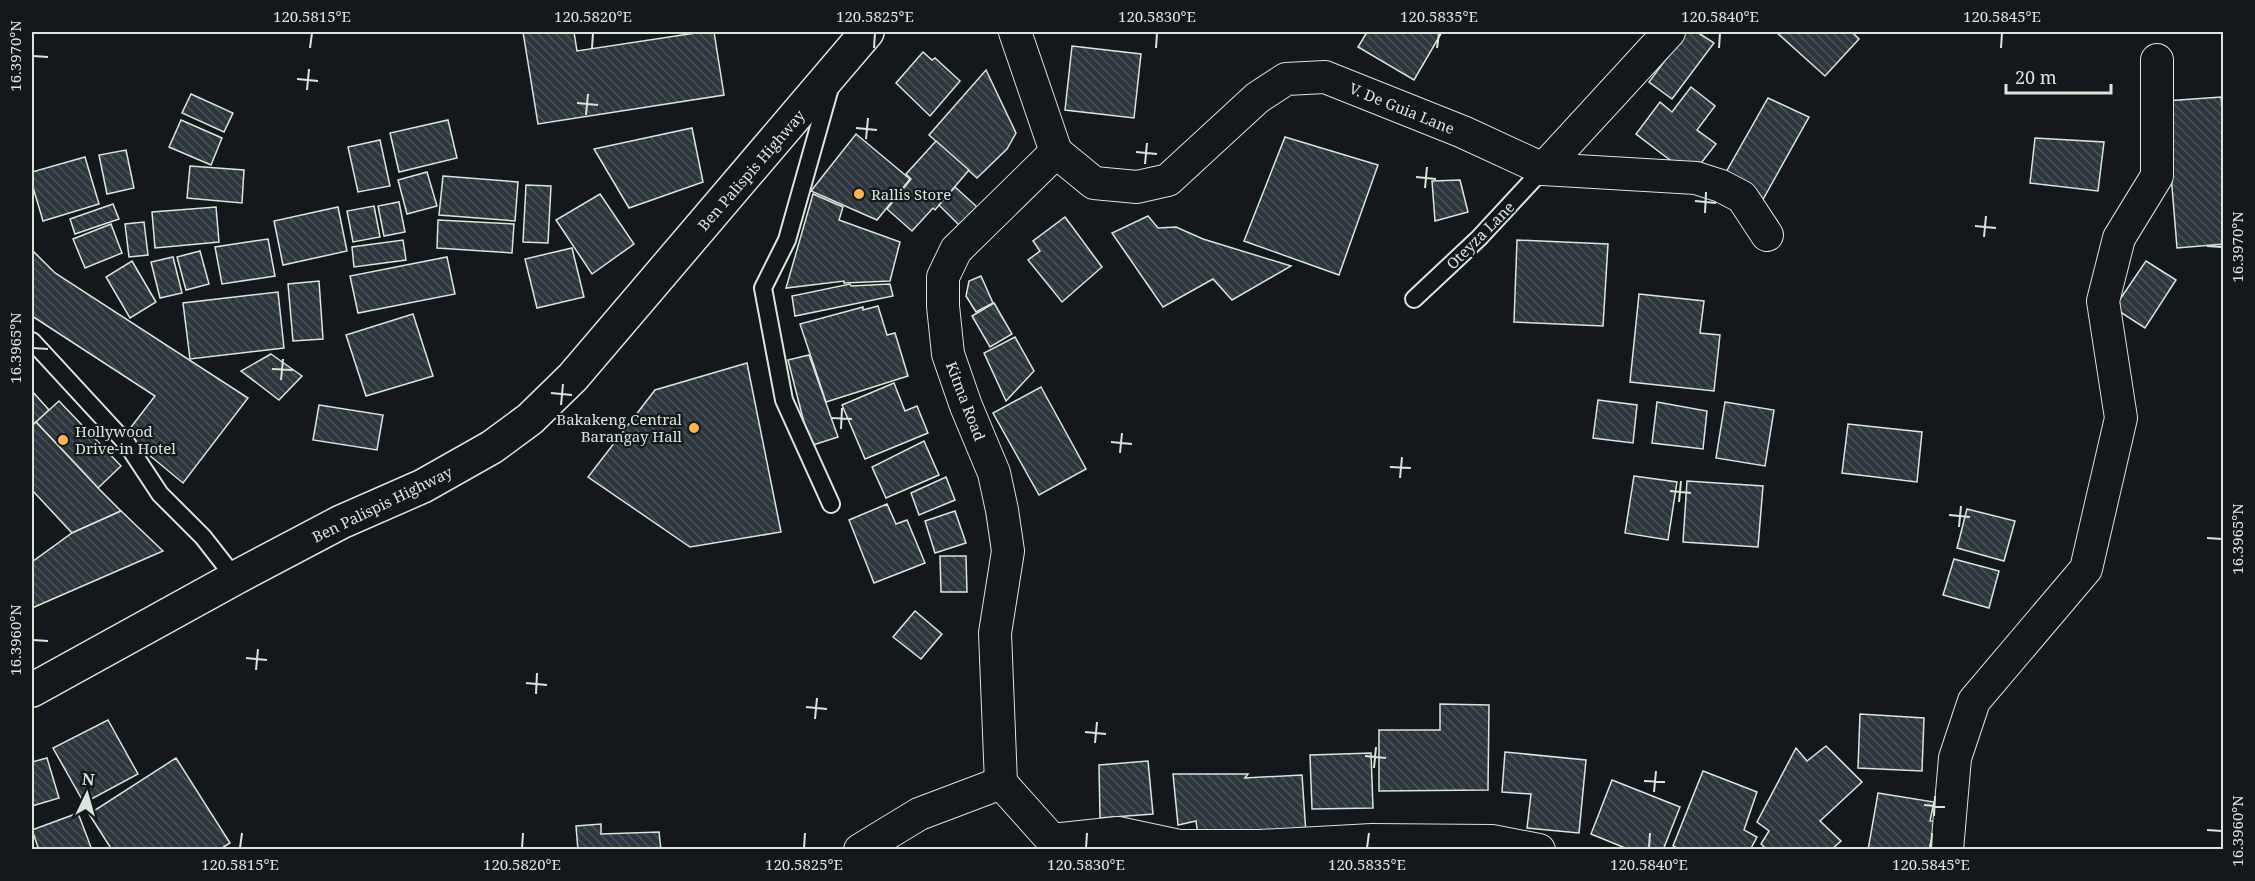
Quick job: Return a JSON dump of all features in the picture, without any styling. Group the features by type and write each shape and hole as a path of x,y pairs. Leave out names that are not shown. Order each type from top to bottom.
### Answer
{"main road":[{"name":"Ben Palispis Highway","path":"32,690 341,522 423,486 492,447 530,419 573,378 867,32"}],"street":[{"path":"1015,32 1056,152"},
{"path":"1543,169 1669,32"},
{"path":"1947,849 1954,758 1974,701 2086,569 2121,418 2103,301 2119,238 2157,176 2157,60"},
{"name":"V. De Guia Lane","path":"1056,152 1094,183 1137,187 1168,180 1257,98 1286,79 1325,77 1463,132 1543,169 1696,178 1720,186 1742,197 1767,235"},
{"name":"Kitma Road","path":"1001,783 995,633 1008,551 994,473 966,406 948,354 943,306 943,277 956,250 1056,152"},
{"path":"860,849 919,814 1001,783 1055,845 1118,833 1179,846 1259,846 1372,840 1492,841 1539,849"}],"lane":[{"path":"831,504 784,400 763,288 787,240 835,72"},
{"name":"Oteyza Lane","path":"1414,299 1479,238 1543,169"},
{"path":"32,341 127,444 160,494 203,537 235,579"}],"building":[{"path":"523,32 574,32 577,51 714,32 724,95 538,124"},
{"path":"1367,32 1442,32 1414,80 1358,47"},
{"path":"1686,32 1697,32 1714,43 1672,99 1649,82"},
{"path":"1776,32 1852,32 1859,39 1825,76"},
{"path":"1072,46 1141,54 1134,118 1065,110"},
{"path":"923,52 932,60 935,58 960,81 930,116 896,83"},
{"path":"986,70 1016,133 1007,149 977,178 929,135"},
{"path":"1691,87 1715,106 1697,130 1716,144 1691,176 1636,134 1660,102 1672,112"},
{"path":"191,94 233,113 224,132 182,113"},
{"path":"2221,97 2224,130 2224,244 2177,248 2165,101"},
{"path":"1768,98 1809,117 1761,203 1721,181"},
{"path":"181,120 222,138 211,165 169,147"},
{"path":"448,120 457,158 399,172 390,133"},
{"path":"692,128 703,182 629,208 594,149"},
{"path":"856,134 910,179 877,220 811,191"},
{"path":"1285,137 1378,165 1339,275 1244,241"},
{"path":"2035,138 2104,142 2098,191 2030,183"},
{"path":"380,140 390,186 358,192 348,147"},
{"path":"936,141 969,170 935,210 933,208 912,231 887,209 911,179 906,174"},
{"path":"126,150 134,188 107,194 99,155"},
{"path":"85,157 99,204 43,221 32,184 32,172"},
{"path":"190,166 244,170 242,203 187,198"},
{"path":"427,172 437,206 407,214 398,180"},
{"path":"443,176 518,182 515,221 439,215"},
{"path":"1460,180 1468,212 1435,221 1432,181"},
{"path":"526,185 551,186 548,243 523,242"},
{"path":"955,187 977,207 959,225 939,205"},
{"path":"600,194 634,244 592,274 556,220"},
{"path":"813,194 843,207 839,220 900,242 890,281 844,283 844,281 786,288"},
{"path":"399,202 405,232 384,236 378,206"},
{"path":"113,204 119,219 75,234 70,219"},
{"path":"374,206 380,237 353,242 347,211"},
{"path":"216,207 219,242 155,248 152,212"},
{"path":"338,207 347,251 283,265 274,221"},
{"path":"1148,216 1158,228 1176,227 1203,239 1291,266 1232,300 1213,279 1163,307 1112,233"},
{"path":"1065,217 1102,267 1062,302 1028,260 1040,251 1033,241"},
{"path":"438,220 514,224 512,253 437,248"},
{"path":"144,222 148,255 129,257 125,224"},
{"path":"111,224 122,253 85,268 73,239"},
{"path":"268,239 275,276 222,284 215,247"},
{"path":"403,240 406,260 354,267 352,247"},
{"path":"1517,240 1608,244 1603,326 1514,322"},
{"path":"572,248 584,297 537,308 525,259"},
{"path":"32,250 55,273 248,398 183,483 125,435 155,396 32,316"},
{"path":"200,251 209,284 186,290 177,257"},
{"path":"173,257 182,293 160,298 151,262"},
{"path":"447,257 455,294 358,313 350,276"},
{"path":"132,261 156,302 130,318 106,277"},
{"path":"2146,261 2176,280 2145,328 2114,308"},
{"path":"981,276 993,303 976,312 966,296 969,281"},
{"path":"319,281 323,339 293,341 288,284"},
{"path":"850,284 851,286 890,284 893,296 795,316 792,296"},
{"path":"278,292 284,348 190,359 183,303"},
{"path":"1639,294 1704,301 1700,333 1720,335 1714,391 1630,382"},
{"path":"994,303 1012,334 990,347 972,316"},
{"path":"878,306 887,335 895,333 908,376 826,402 800,324 863,307 863,310"},
{"path":"413,314 433,376 366,396 346,335"},
{"path":"1015,337 1034,371 1006,401 984,353"},
{"path":"271,354 302,376 279,400 241,371"},
{"path":"809,355 838,437 810,446 788,360"},
{"path":"747,363 781,532 690,547 588,477 655,390"},
{"path":"894,383 905,411 917,406 928,433 865,459 842,405"},
{"path":"1041,387 1086,469 1039,495 993,413"},
{"path":"32,391 49,410 32,426"},
{"path":"1598,400 1637,405 1633,443 1593,438"},
{"path":"59,401 121,466 98,488 36,422"},
{"path":"1657,402 1707,411 1703,449 1652,443"},
{"path":"1725,402 1774,410 1765,466 1716,458"},
{"path":"319,405 383,415 377,450 313,440"},
{"path":"36,422 121,511 72,533 32,490 32,426"},
{"path":"1848,424 1922,432 1917,482 1842,473"},
{"path":"924,441 939,475 886,498 872,467"},
{"path":"1634,476 1677,482 1668,540 1625,533"},
{"path":"946,477 955,500 919,515 911,493"},
{"path":"1687,481 1763,486 1758,547 1683,542"},
{"path":"887,504 896,524 907,520 925,563 874,583 849,520"},
{"path":"1967,509 2015,521 2004,561 1957,548"},
{"path":"121,511 163,551 32,608 32,562 72,533"},
{"path":"955,511 966,543 935,553 925,521"},
{"path":"940,556 966,556 967,592 941,592"},
{"path":"1954,559 1999,571 1989,608 1943,595"},
{"path":"915,611 942,634 921,659 893,637"},
{"path":"1440,704 1489,705 1488,790 1379,791 1379,730 1440,730"},
{"path":"1860,714 1924,718 1922,771 1858,768"},
{"path":"108,720 138,774 84,803 53,748"},
{"path":"1826,746 1862,782 1820,821 1841,841 1831,850 1767,850 1761,844 1769,831 1757,822 1796,748 1807,761"},
{"path":"1505,752 1586,760 1579,833 1527,828 1531,794 1502,792"},
{"path":"1371,753 1373,808 1312,809 1310,755"},
{"path":"47,758 59,798 32,806 32,762"},
{"path":"176,758 230,843 219,850 112,850 89,814"},
{"path":"1148,761 1153,814 1100,818 1099,765"},
{"path":"1703,771 1757,792 1744,830 1757,837 1750,850 1681,850 1673,846"},
{"path":"1173,774 1248,774 1245,778 1302,775 1306,834 1199,843 1196,821 1178,825"},
{"path":"1612,780 1680,807 1663,850 1630,850 1591,834"},
{"path":"1878,793 1934,802 1930,821 1943,823 1939,843 1931,841 1929,850 1868,850"},
{"path":"78,813 92,850 39,850 32,830"},
{"path":"601,824 601,834 659,832 661,850 578,850 576,826"}],"place":[{"name":"Rallis Store","path":"859,194"},
{"name":"Bakakeng Central Barangay Hall","path":"694,428"},
{"name":"Hollywood Drive-in Hotel","path":"63,440"}]}
